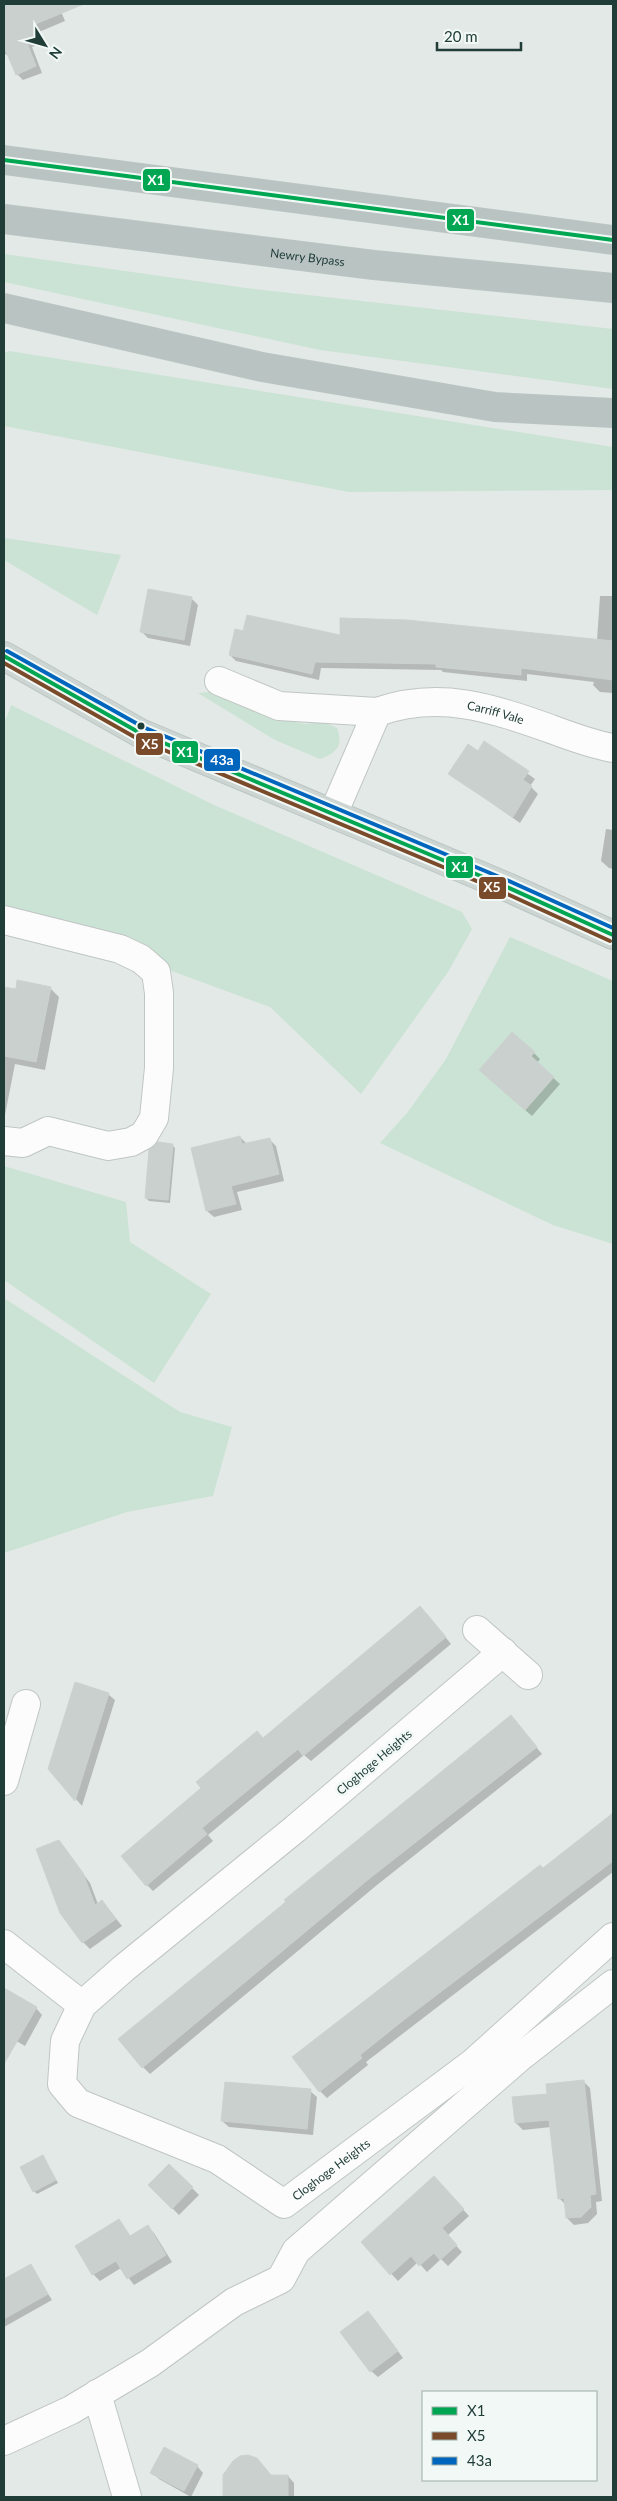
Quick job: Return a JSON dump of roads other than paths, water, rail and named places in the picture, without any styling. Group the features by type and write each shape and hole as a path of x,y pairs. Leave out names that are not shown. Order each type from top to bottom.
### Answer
{"highway":[{"path":"4,160 613,240"},
{"name":"Newry Bypass","path":"4,218 374,265 613,288"},
{"path":"4,308 262,367 495,407 613,413"}],"main road":[{"path":"4,656 140,733 613,935"}],"street":[{"name":"Carriff Vale","path":"219,681 279,706 377,712 401,704 433,701 469,704 498,710 590,744 613,748"},
{"path":"333,814 377,712"},
{"path":"4,920 120,949 141,959 156,972 159,993 160,1068 154,1118 144,1135 131,1142 108,1146 48,1130 23,1143 4,1141"},
{"path":"477,1630 528,1675"},
{"name":"Cloghoge Heights","path":"503,1652 295,1829 124,1968 82,2005 65,2041 62,2084 78,2103 217,2159 284,2204 473,2063 613,1937"},
{"path":"4,1781 26,1704"},
{"path":"4,1944 82,2005"},
{"path":"4,2441 71,2410 150,2363 234,2302 281,2279 296,2251 520,2057 613,1984"},
{"path":"98,2394 127,2497"}]}
